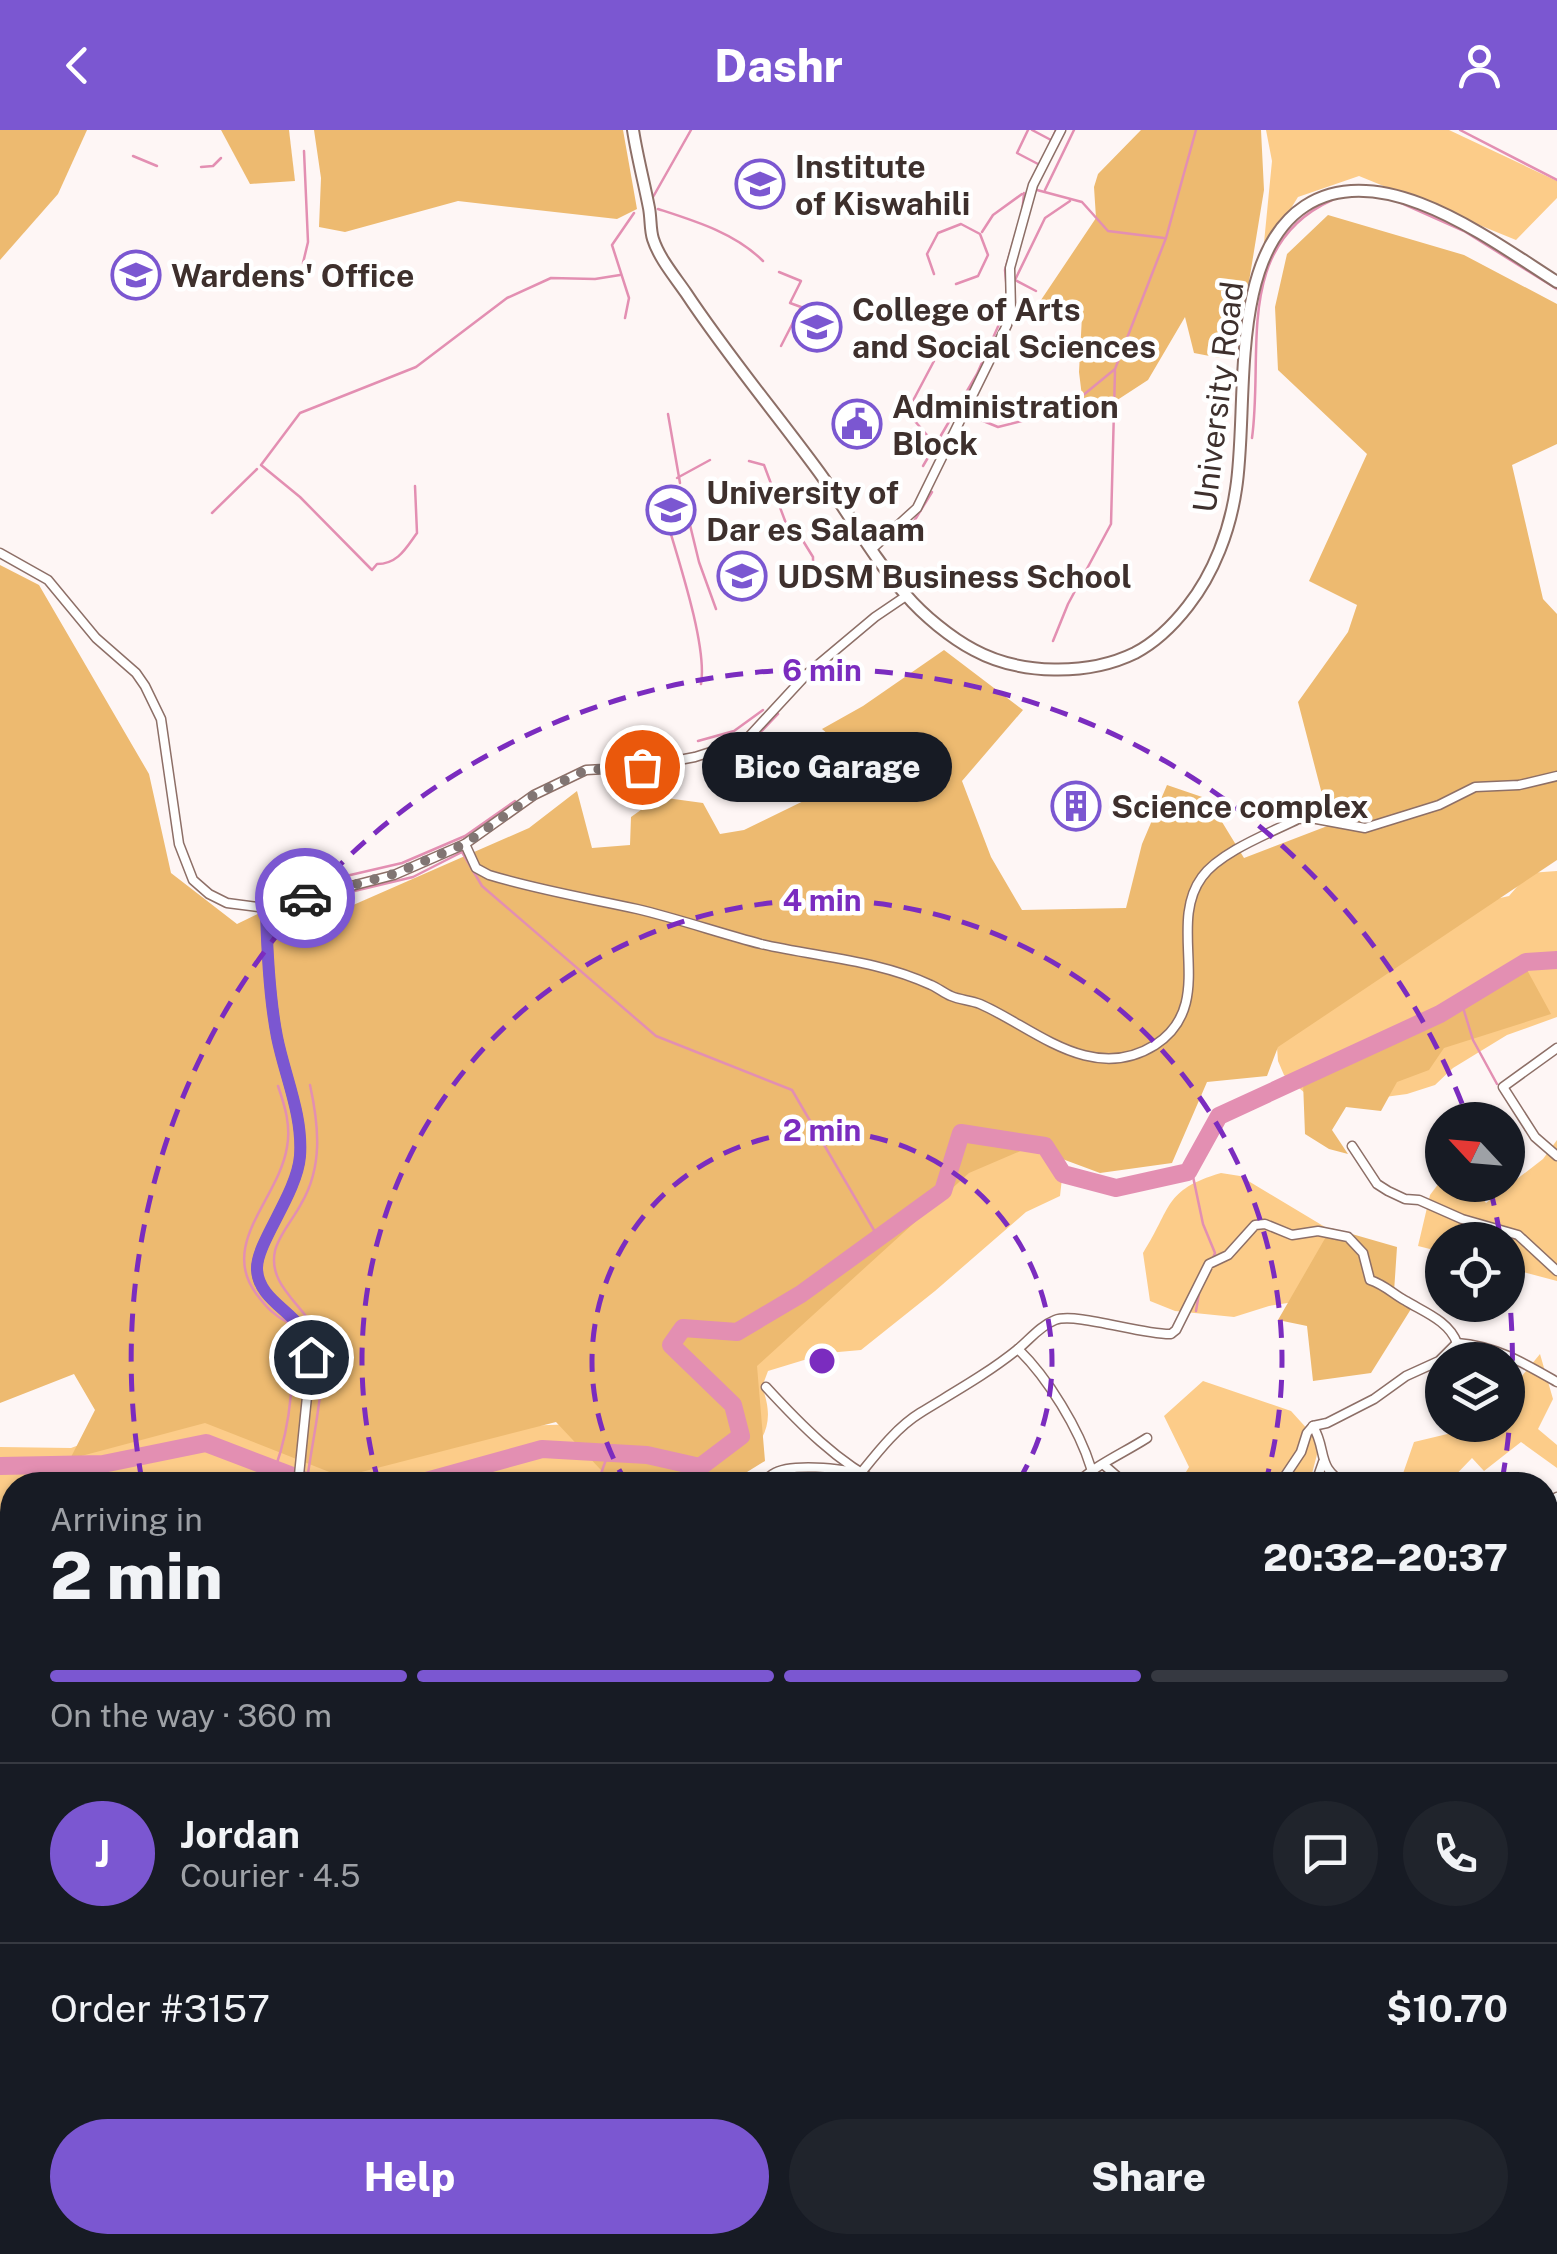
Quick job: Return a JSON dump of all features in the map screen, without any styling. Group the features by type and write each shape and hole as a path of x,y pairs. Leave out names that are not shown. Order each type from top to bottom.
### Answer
{"street":[{"name":"University Road","path":"633,130 653,240 699,312 906,596 974,650 1024,666 1073,670 1134,653 1164,633 1200,591 1231,519 1242,435 1244,357 1255,281 1268,249 1284,224 1302,207 1345,190 1390,193 1423,205 1488,239 1557,282"},
{"path":"872,548 917,508 1007,325 1011,310 1010,268 1032,185 1061,130"},
{"path":"0,553 48,580 96,638 136,672 145,686 160,718 179,844 193,880 227,903 266,908 394,874 465,844 534,795 586,770 642,767 695,757 745,740 806,674 906,596"},
{"path":"465,844 476,868 489,875 651,912 762,944 875,967 978,1003 1066,1052 1108,1058 1154,1046 1189,998 1192,897 1203,874 1215,863 1298,819 1364,828 1440,805 1476,788 1557,776"},
{"path":"266,908 272,1000 299,1117 300,1158 292,1188 256,1270 260,1284 302,1329 311,1357 300,1472"},
{"path":"1557,1048 1503,1087 1534,1138 1557,1156"},
{"path":"1352,1146 1377,1184 1388,1191 1462,1219 1518,1234 1557,1271"},
{"path":"862,1472 919,1413 976,1382 1045,1325 1065,1318 1172,1334 1209,1264 1228,1255 1255,1226 1265,1224 1292,1235 1318,1231 1348,1237 1363,1254 1370,1280 1431,1313 1454,1334 1457,1342"},
{"path":"1018,1349 1064,1410 1091,1468"},
{"path":"1525,1363 1557,1382"},
{"path":"1287,1472 1301,1452 1306,1432 1374,1399 1425,1367"},
{"path":"766,1387 858,1472"},
{"path":"1314,1426 1323,1462 1320,1472"},
{"path":"1087,1472 1147,1438"},
{"path":"1323,1462 1331,1472"},
{"path":"1104,1465 1112,1472"},
{"path":"774,1472 790,1468 842,1468 854,1472"}],"shaded area":[{"path":"0,130 87,130 58,194 0,260"},
{"path":"221,130 289,130 295,181 250,184"},
{"path":"314,130 623,130 637,209 617,219 458,201 345,232 319,227 321,178"},
{"path":"1141,130 1261,130 1264,190 1245,306 1220,358 1194,353 1185,317 1148,380 1085,421 1079,372 1082,316 1041,300 1096,218 1094,187 1098,174"},
{"path":"1266,130 1449,130 1557,181 1557,198 1516,240 1359,176 1298,197 1263,253 1272,161"},
{"path":"1328,215 1464,255 1557,304 1557,444 1512,465 1543,599 1557,614 1557,860 1278,1047 1267,1076 1207,1082 1172,1163 1100,1173 1030,1147 969,1173 757,1366 765,1461 747,1472 603,1472 556,1422 361,1472 329,1472 205,1423 70,1459 95,1410 74,1374 0,1403 0,565 39,585 149,774 171,873 237,924 278,904 319,920 529,828 577,791 592,848 630,845 631,817 659,797 703,803 720,834 744,830 869,769 822,729 944,650 1023,710 962,781 991,857 1022,910 1126,908 1142,844 1167,785 1208,799 1244,858 1330,825 1298,702 1348,632 1357,605 1309,581 1367,454 1278,370 1275,307 1287,254"},
{"path":"1557,871 1557,1017 1507,1035 1453,1068 1435,1085 1407,1094 1370,1099 1306,1094 1284,1075 1278,1061 1276,1034 1491,900 1509,896 1529,873"},
{"path":"1526,968 1551,1014 1444,1048 1429,1070 1397,1082 1381,1111 1346,1107 1332,1130 1348,1154 1329,1149 1305,1134 1303,1082"},
{"path":"958,1118 1052,1150 1063,1169 1060,1196 1026,1212 861,1350 827,1353 768,1371 762,1387 768,1420 765,1433 728,1472 0,1472 0,1447 71,1448 147,1420 497,1427 577,1424 714,1400"},
{"path":"1557,1140 1557,1281 1525,1273 1525,1222 1425,1222 1425,1248 1418,1246 1428,1202 1525,1202 1525,1173 1543,1159"},
{"path":"1221,1173 1240,1176 1340,1236 1357,1292 1269,1306 1234,1317 1175,1311 1150,1301 1143,1253 1165,1212 1188,1186"},
{"path":"1331,1228 1397,1247 1394,1292 1411,1309 1371,1373 1313,1381 1307,1326 1278,1320"},
{"path":"1540,1354 1553,1399 1538,1429 1557,1445 1557,1468 1521,1442 1525,1442 1525,1372"},
{"path":"1203,1381 1291,1411 1320,1443 1312,1472 1186,1472 1189,1467 1164,1416"},
{"path":"1414,1442 1521,1442 1484,1471 1472,1458 1459,1472 1404,1472"}],"waterway":[{"path":"653,197 691,130"},
{"path":"1028,130 1017,153 1038,164"},
{"path":"1032,130 1051,140"},
{"path":"1047,150 1056,130"},
{"path":"1045,190 1074,130"},
{"path":"971,416 998,427 1065,410 1115,369 1166,238 1196,130"},
{"path":"1460,130 1557,180"},
{"path":"303,263 308,242 304,151"},
{"path":"133,156 157,166"},
{"path":"201,167 213,166 221,158"},
{"path":"1037,190 1082,202 1108,231 1164,238"},
{"path":"1022,214 1024,193"},
{"path":"982,232 993,215 1022,194"},
{"path":"1252,438 1256,337 1266,272 1279,244 1301,220 1332,200"},
{"path":"1036,291 1015,280 1045,218 1070,201"},
{"path":"1399,202 1464,231 1557,289"},
{"path":"658,209 727,235 763,261"},
{"path":"625,318 629,298 612,245 634,213"},
{"path":"934,274 927,254 938,233 961,224 980,234 988,255 978,276 956,284"},
{"path":"1007,291 1005,270 1015,236"},
{"path":"779,272 801,281 790,303 801,307 781,346"},
{"path":"415,486 417,533 396,558 377,564 372,570 300,497 261,465 300,413 416,367 507,298 551,278 620,275"},
{"path":"923,466 977,374 1008,304"},
{"path":"933,442 907,412 934,361"},
{"path":"1053,641 1111,524 1115,371"},
{"path":"668,414 680,483"},
{"path":"677,478 710,460"},
{"path":"749,461 764,465 787,526 799,533"},
{"path":"212,513 257,469"},
{"path":"682,492 699,562 716,609"},
{"path":"905,536 932,492"},
{"path":"662,504 695,621 701,684"},
{"path":"800,536 813,557 813,574 819,576"},
{"path":"698,741 734,731 763,710"},
{"path":"724,753 752,741 778,714"},
{"path":"290,889 402,863 465,836 515,801"},
{"path":"325,898 413,877 462,852 482,886 656,1036 792,1090 878,1237"},
{"path":"459,1472 542,1449 647,1455 700,1467 741,1436 733,1405 671,1345 683,1328 737,1332 801,1294 943,1191 961,1133 1045,1146 1063,1174 1116,1188 1188,1172 1219,1116 1440,1014 1526,962 1557,960"},
{"path":"1461,1001 1473,1040 1497,1084"},
{"path":"308,1472 321,1388 321,1351 313,1326 282,1286 274,1264 277,1245 313,1176 317,1131 310,1085"},
{"path":"275,1469 291,1396 290,1340 287,1322 258,1296 247,1277 244,1259 247,1240 287,1147 288,1124 278,1086"},
{"path":"1191,1167 1203,1224 1215,1253 1213,1258"},
{"path":"1196,1311 1199,1293"},
{"path":"0,1466 103,1464 206,1443 282,1472"},
{"path":"602,1472 609,1451"},
{"path":"699,1472 700,1467"}],"way so far":[{"path":"305,898 394,874 465,844 534,795 586,770 642,767"}],"place":[{"name":"Institute of Kiswahili","path":"760,184"},
{"name":"Wardens' Office","path":"136,275"},
{"name":"College of Arts and Social Sciences","path":"817,327"},
{"name":"Administration Block","path":"857,424"},
{"name":"University of Dar es Salaam","path":"671,510"},
{"name":"UDSM Business School","path":"742,576"},
{"name":"Bico Garage","path":"642,767"},
{"name":"Science complex","path":"1076,806"}],"route":[{"path":"305,898 266,908 272,1000 299,1117 300,1158 292,1188 256,1270 268,1296 302,1329 311,1357"}]}
